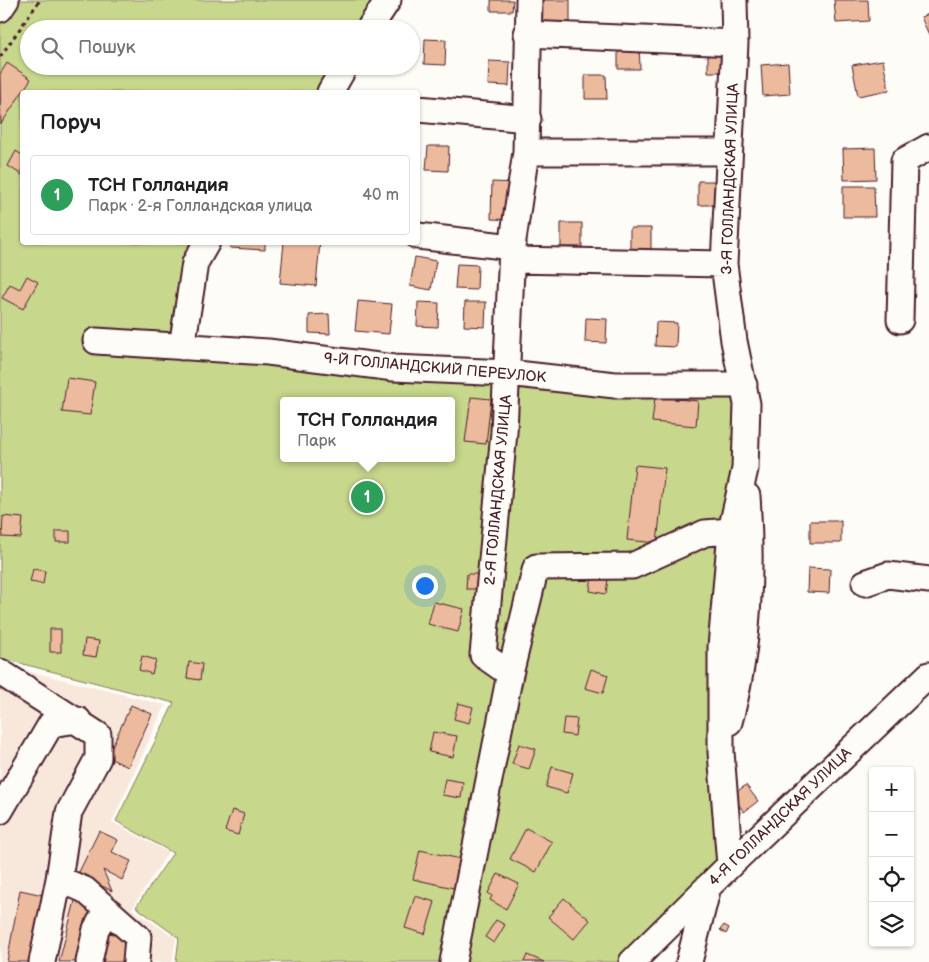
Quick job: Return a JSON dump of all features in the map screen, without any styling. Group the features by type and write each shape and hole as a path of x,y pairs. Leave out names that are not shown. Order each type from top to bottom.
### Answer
{"street":[{"path":"0,9 6,0"},
{"path":"375,20 388,0"},
{"name":"2-Я ГОЛЛАНДСКАЯ УЛИЦА","path":"510,674 483,655 498,510 508,373 512,253 526,152 529,0"},
{"name":"3-Я ГОЛЛАНДСКАЯ УЛИЦА","path":"730,865 721,752 721,648 731,531 745,469 747,404 734,342 724,264 728,152 735,43 734,0"},
{"path":"527,34 735,43"},
{"path":"331,90 340,75"},
{"path":"420,109 528,119"},
{"path":"900,320 904,161 929,147"},
{"path":"526,152 728,152"},
{"path":"420,236 512,253 724,264"},
{"path":"182,347 195,263 205,245"},
{"name":"9-Й ГОЛЛАНДСКИЙ ПЕРЕУЛОК","path":"96,341 268,352 394,368 508,373 615,384 744,385"},
{"path":"721,752 740,686 750,550 745,469"},
{"path":"453,962 510,674 536,567 632,566 705,532 731,531"},
{"path":"865,584 888,575 929,580"},
{"path":"0,672 98,734 98,758 69,812 59,879 42,962"},
{"name":"4-Я ГОЛЛАНДСКАЯ УЛИЦА","path":"632,962 730,865 926,684"},
{"path":"0,811 51,724 78,720"},
{"path":"59,879 85,890 138,937 136,962"},
{"path":"689,962 708,887"},
{"path":"89,962 96,929 107,910"}],"path":[{"path":"26,20 40,0"},
{"path":"0,57 20,28"}],"shaded area":[{"path":"0,664 165,705 112,822 168,852 132,909 176,938 172,962 0,962"}],"green space":[{"path":"0,0 387,0 374,20 20,20 20,75 336,75 325,90 20,90 20,245 204,245 185,344 740,381 725,864 627,962 176,962 179,938 136,907 173,853 116,821 174,703 0,658"}],"building":[{"path":"491,0 513,0 512,11 491,11"},
{"path":"540,0 570,0 570,22 540,22"},
{"path":"834,0 868,0 869,21 836,23"},
{"path":"929,14 929,35 921,17"},
{"path":"425,39 446,40 445,65 424,64"},
{"path":"618,44 639,44 640,69 618,69"},
{"path":"708,48 729,48 729,72 708,72"},
{"path":"883,60 889,90 858,96 852,65"},
{"path":"489,61 510,62 509,86 488,85"},
{"path":"7,63 20,72 20,75 25,75 31,79 24,90 20,90 20,96 1,124 0,74"},
{"path":"788,63 790,94 763,96 761,65"},
{"path":"585,75 606,75 607,99 585,99"},
{"path":"428,146 449,146 448,171 426,170"},
{"path":"875,148 876,179 844,180 843,149"},
{"path":"16,151 20,154 20,174 8,166"},
{"path":"698,181 719,181 719,205 698,205"},
{"path":"492,182 515,183 513,220 491,219"},
{"path":"843,186 874,186 875,217 843,217"},
{"path":"561,223 582,223 582,247 561,247"},
{"path":"630,228 651,228 651,253 630,253"},
{"path":"230,245 265,245 265,250 230,248"},
{"path":"284,245 320,245 316,286 280,283"},
{"path":"415,257 436,261 431,290 410,286"},
{"path":"457,264 478,265 477,290 455,289"},
{"path":"27,276 38,282 23,309 2,298 10,284 20,289"},
{"path":"358,301 392,304 389,334 355,331"},
{"path":"418,302 439,303 438,327 417,326"},
{"path":"465,302 486,302 485,327 464,326"},
{"path":"329,314 330,334 309,333 309,315"},
{"path":"586,318 607,319 606,343 585,342"},
{"path":"656,322 677,323 676,347 655,346"},
{"path":"67,378 95,382 90,415 62,412"},
{"path":"471,397 491,399 486,444 465,442"},
{"path":"655,397 698,401 696,426 652,422"},
{"path":"635,465 665,468 657,543 627,540"},
{"path":"3,516 23,518 21,538 2,537"},
{"path":"810,521 841,521 841,543 810,543"},
{"path":"56,531 70,531 70,542 56,542"},
{"path":"808,568 830,569 829,593 807,592"},
{"path":"33,569 45,571 43,584 30,582"},
{"path":"467,574 477,574 477,589 466,589"},
{"path":"592,575 608,578 606,594 590,591"},
{"path":"434,602 464,609 458,632 428,624"},
{"path":"50,629 61,629 61,652 50,652"},
{"path":"85,639 99,641 96,657 83,655"},
{"path":"142,656 156,660 152,674 139,670"},
{"path":"189,662 202,664 200,680 187,678"},
{"path":"591,669 608,675 603,693 585,688"},
{"path":"458,703 473,707 469,723 454,719"},
{"path":"131,705 152,714 128,767 107,757"},
{"path":"564,718 577,719 575,736 562,734"},
{"path":"433,732 457,736 453,757 429,752"},
{"path":"519,744 536,749 529,769 512,764"},
{"path":"552,767 573,773 567,793 546,787"},
{"path":"445,779 463,782 461,798 442,795"},
{"path":"746,785 758,801 744,812 732,795"},
{"path":"232,810 244,814 238,835 225,831"},
{"path":"526,828 552,842 536,872 510,859"},
{"path":"99,831 118,840 112,852 131,861 122,880 103,870 112,891 78,874"},
{"path":"420,850 465,860 458,889 413,879"},
{"path":"498,874 519,884 506,909 490,900 492,896 488,893"},
{"path":"20,890 43,895 31,962 7,962"},
{"path":"415,896 435,902 425,934 405,928"},
{"path":"76,897 96,902 81,962 59,962"},
{"path":"564,898 590,920 574,939 548,917"},
{"path":"496,920 505,925 494,943 485,937"},
{"path":"724,925 729,928 726,934 720,930"},
{"path":"105,932 131,938 127,962 100,962"},
{"path":"527,955 544,962 524,962"}],"place":[{"name":"ТСН Голландия","path":"367,497"}]}
